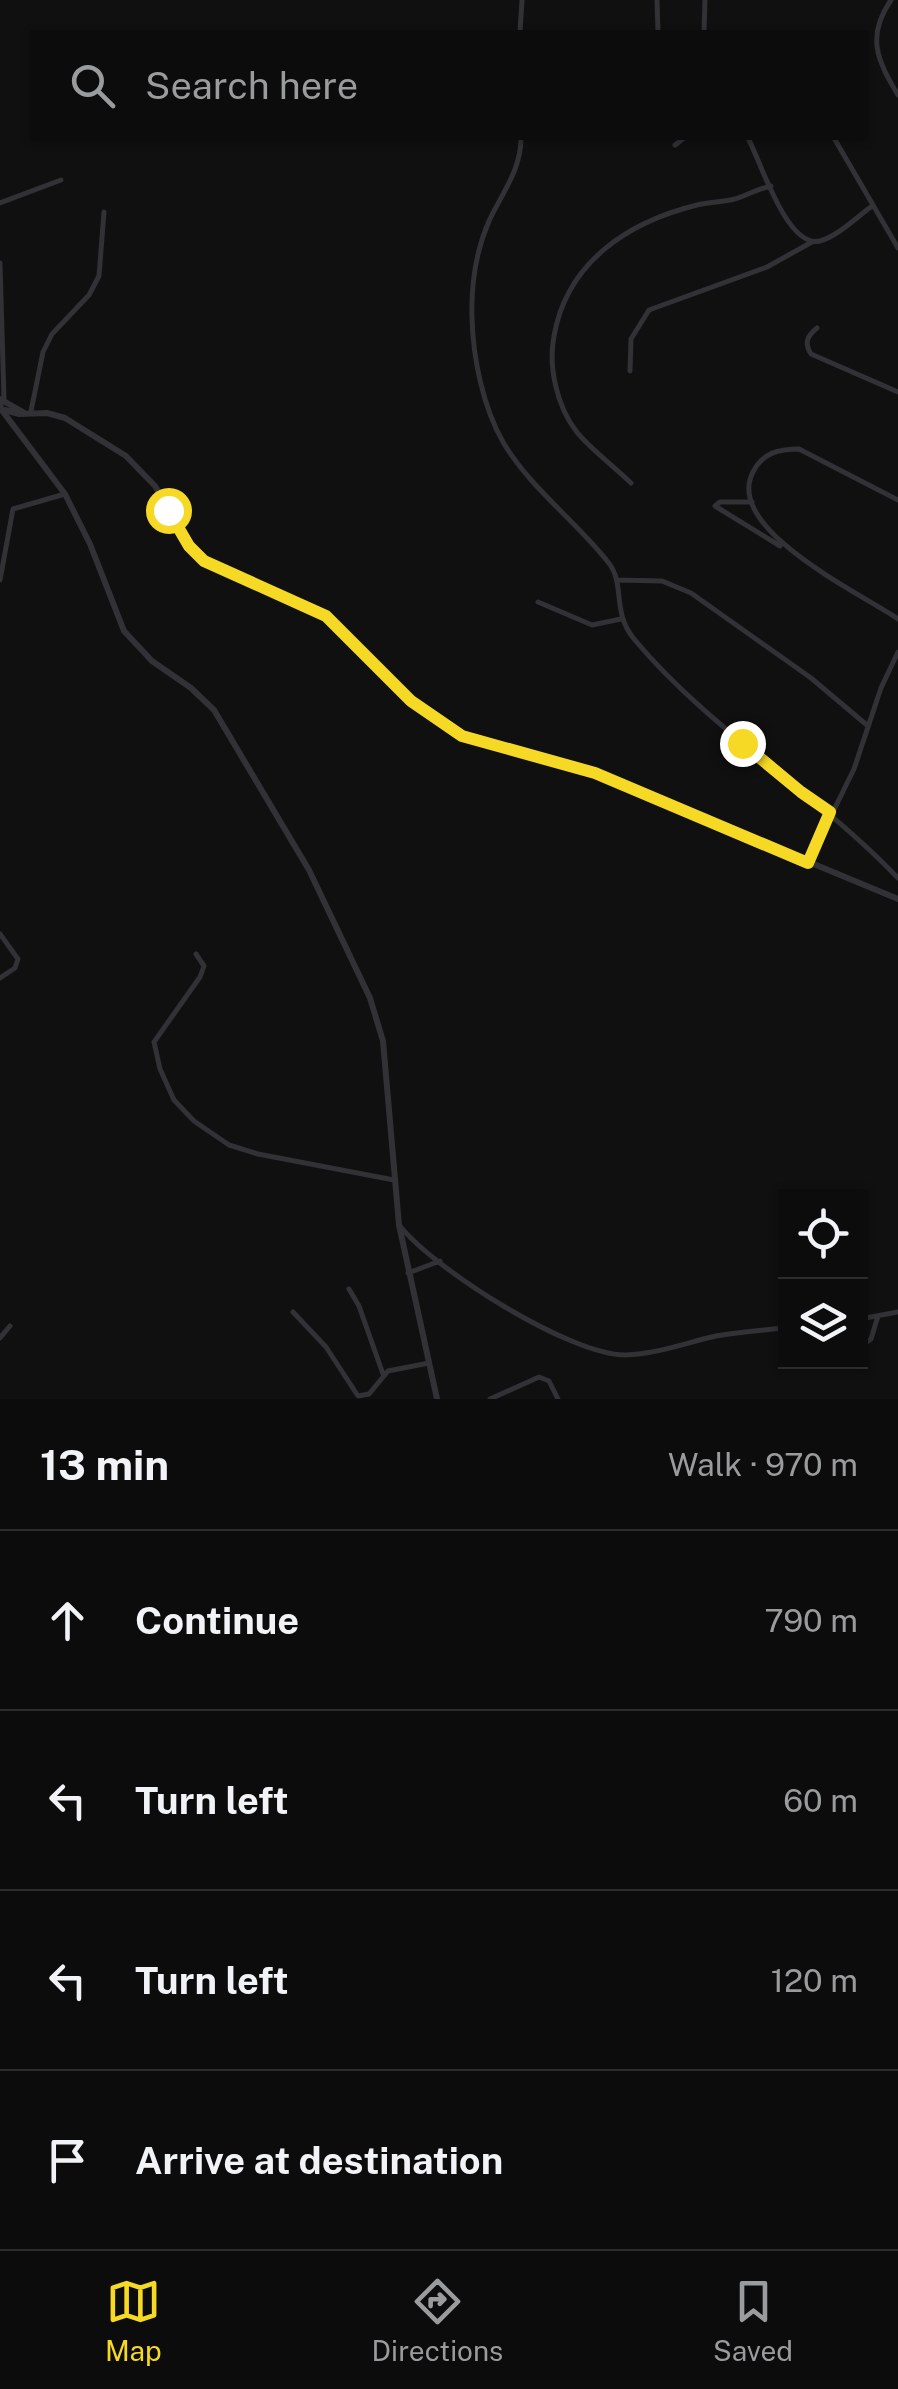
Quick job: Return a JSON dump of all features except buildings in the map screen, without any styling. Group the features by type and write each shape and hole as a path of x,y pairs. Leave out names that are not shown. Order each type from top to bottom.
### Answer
{"street":[{"path":"520,30 522,0"},
{"path":"657,0 658,30"},
{"path":"704,30 705,0"},
{"path":"891,0 881,14 876,41 887,77 898,95"},
{"path":"521,140 514,174 487,225 472,290 474,350 490,412 503,441 610,564 618,580 622,619 632,636 678,686 801,792 830,812 898,878"},
{"path":"675,145 681,140"},
{"path":"749,140 794,233 812,242"},
{"path":"835,140 898,248"},
{"path":"0,203 61,180"},
{"path":"631,483 574,430 561,401 552,345 564,302 586,265 626,233 693,206 734,199 770,186"},
{"path":"630,371 632,338 649,310 767,267 829,237 872,206"},
{"path":"28,412 43,352 52,334 89,296 99,276 104,212"},
{"path":"0,263 5,405 64,494 90,544 124,630 152,661 192,688 214,710 309,870 370,998 382,1040 394,1180 408,1274 437,1399"},
{"path":"817,328 808,335 806,344 812,354 898,392"},
{"path":"5,405 65,418 126,456 155,486 196,554 228,574 326,616 411,701 448,729 476,742 595,773 898,899"},
{"path":"5,405 22,432"},
{"path":"795,554 767,527 752,502 748,487 754,468 766,455 782,449 798,450 898,500"},
{"path":"0,580 13,509 64,494"},
{"path":"752,502 720,502 715,506 898,619"},
{"path":"618,580 662,582 691,593 811,678 868,726"},
{"path":"538,602 592,626 622,619"},
{"path":"808,863 854,769 898,652"},
{"path":"0,934 16,953 18,964 0,978"},
{"path":"196,954 204,966 200,977 154,1042 160,1069 174,1100 205,1129 241,1150 394,1180"},
{"path":"400,1225 440,1262 554,1334 605,1354 656,1353 719,1336 778,1329"},
{"path":"408,1274 440,1262"},
{"path":"348,1290 384,1374"},
{"path":"293,1312 326,1348 358,1396 369,1394 384,1374 429,1362"},
{"path":"868,1318 898,1312"},
{"path":"868,1341 878,1316"},
{"path":"0,1338 10,1326"},
{"path":"490,1399 539,1377 549,1381 558,1399"}],"route":[{"path":"168,510 189,546 204,561 338,624 411,701 448,729 476,742 595,773 808,863 830,812 742,743"}]}
